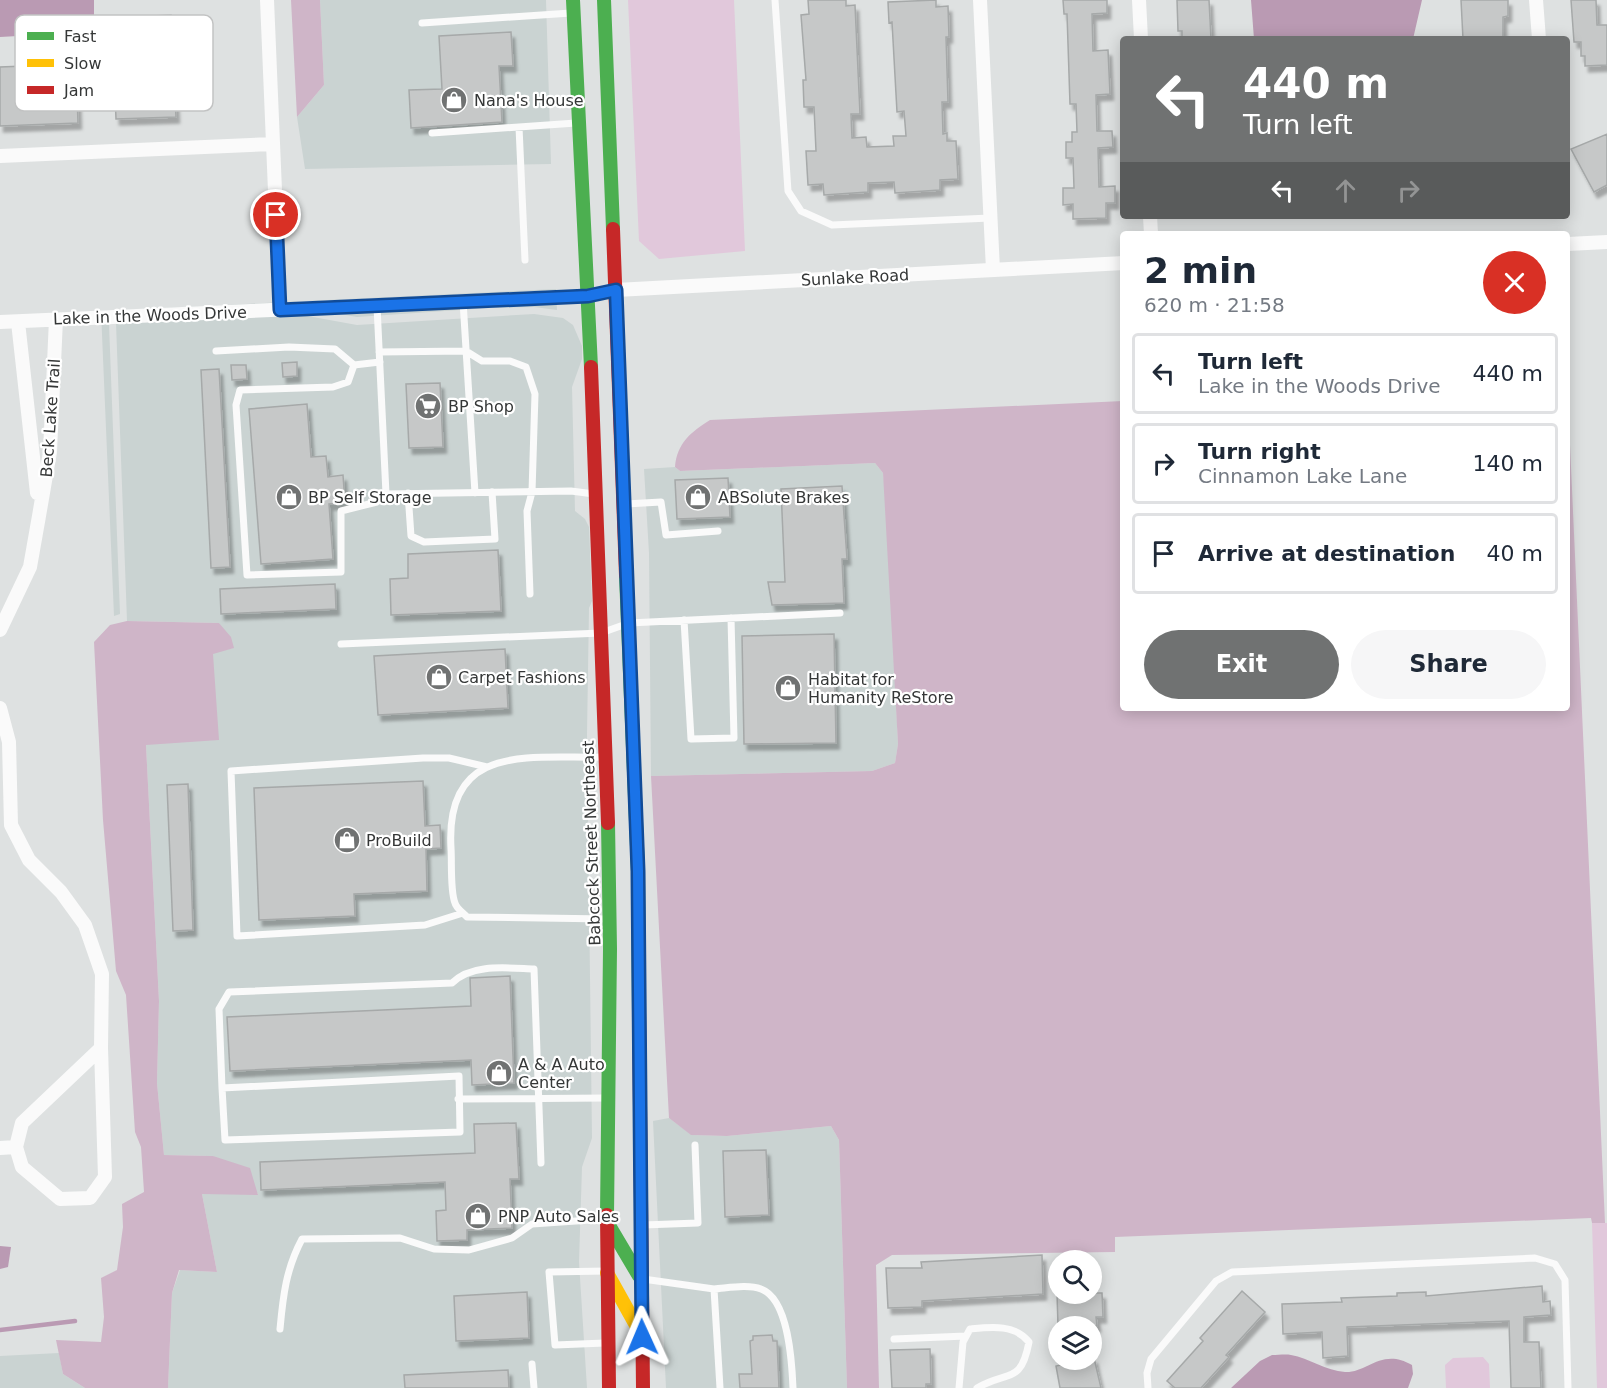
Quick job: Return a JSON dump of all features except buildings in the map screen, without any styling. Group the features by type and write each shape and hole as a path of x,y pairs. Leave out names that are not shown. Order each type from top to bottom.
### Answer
{"main road":[{"path":"604,0 638,871 640,1279 643,1388"},
{"name":"Babcock Street Northeast","path":"573,6 588,296 610,919 605,1220 609,1388"},
{"path":"605,1220 640,1279"},
{"path":"606,1271 642,1337"}],"street":[{"path":"267,0 280,310"},
{"path":"980,0 993,270"},
{"path":"1139,0 1141,36"},
{"path":"1536,0 1539,36"},
{"path":"0,156 273,144"},
{"path":"1570,243 1607,242"},
{"name":"Sunlake Road","path":"588,296 616,290 1120,263"},
{"name":"Lake in the Woods Drive","path":"0,322 588,296"},
{"name":"Beck Lake Trail","path":"0,630 30,567 50,452 56,319"},
{"name":"Beck Lake Trail","path":"18,322 34,448 39,516"},
{"path":"0,708 9,742 11,825 28,860 61,892 85,925 102,974 101,1048 105,1177 90,1198 60,1199 22,1167 16,1147 22,1123 101,1048"},
{"path":"0,1148 16,1147"}],"lane":[{"path":"775,0 788,191 801,211 832,225 990,218"},
{"path":"422,23 573,6"},
{"path":"432,133 579,123"},
{"path":"519,127 525,260"},
{"path":"463,301 476,493"},
{"path":"377,306 386,494"},
{"path":"216,351 289,347 335,349 354,365 380,362"},
{"path":"379,352 466,351 482,361 510,361 526,367 535,394 532,492 527,511 530,594"},
{"path":"354,365 348,382 333,387 240,390 236,405 247,575 341,572 341,511 377,502 386,494 532,492 595,494"},
{"path":"408,493 411,536 424,542 495,539 492,492"},
{"path":"624,504 661,502 666,535 718,531"},
{"path":"341,644 601,633 628,623 840,613"},
{"path":"684,620 691,739 734,738 731,618"},
{"path":"605,757 522,757 502,760 487,766 456,796 450,831 455,904 467,917 610,919"},
{"path":"463,913 425,924 237,936 231,771 423,758 449,758 487,766"},
{"path":"222,1088 459,1076 460,1131 225,1140 222,1088 219,1009 229,992 452,983 460,975 496,968 534,969 541,1163"},
{"path":"458,1099 607,1098"},
{"path":"640,1226 698,1223 695,1145"},
{"path":"280,1329 283,1285 292,1257 302,1239 400,1238 434,1249 470,1250 512,1238 532,1224 605,1220"},
{"path":"1148,1388 1150,1359 1216,1281 1232,1272 1535,1258 1556,1264 1564,1280 1568,1388"},
{"path":"606,1271 549,1272 555,1346 607,1343"},
{"path":"640,1279 714,1288 762,1289 769,1295 785,1320 793,1388"},
{"path":"714,1288 720,1388"},
{"path":"959,1388 963,1342 969,1329 1009,1329 1023,1335 1029,1342 1025,1365 1012,1375 977,1388"},
{"path":"894,1339 966,1336"},
{"path":"532,1364 534,1388"}],"shaded area":[{"path":"0,0 94,0 94,15 15,15 15,36 0,37"},
{"path":"291,0 320,0 324,85 297,117"},
{"path":"320,0 546,0 551,164 305,169 297,117 324,85"},
{"path":"628,0 734,0 745,251 659,259 639,241"},
{"path":"1251,0 1422,0 1414,36 1254,36"},
{"path":"556,289 557,310 534,307 489,308 357,317 301,307 109,324 120,614 114,616 101,311"},
{"path":"534,314 563,318 573,325 582,346 582,359 572,387 575,511 585,519 589,527 592,601 589,608 587,734 592,1138 582,1167 579,1262 587,1388 168,1388 172,1293 180,1270 217,1272 202,1194 258,1194 213,1156 164,1155 157,1083 159,1001 146,745 213,653 233,648 219,623 127,621 116,323 302,315 357,325"},
{"path":"1120,401 1120,711 1570,711 1570,444 1605,1223 1592,1223 1591,1218 1115,1237 1115,1252 1048,1250 1048,1253 892,1255 876,1265 879,1388 847,1388 839,1140 831,1126 727,1136 691,1135 669,1118 651,776 872,771 895,763 898,744 883,473 875,463 680,471 675,467 679,451 686,439 710,420"},
{"path":"875,463 883,473 886,495 898,744 895,763 872,771 651,776 649,553 644,469 675,467 680,471"},
{"path":"127,621 219,623 231,637 234,648 213,654 219,740 146,745 159,1001 157,1083 164,1155 213,1156 250,1168 258,1195 202,1194 217,1272 179,1270 172,1293 168,1388 85,1388 63,1374 56,1340 101,1342 104,1317 101,1278 117,1270 123,1227 122,1204 144,1192 141,1147 135,1132 126,995 116,971 103,820 94,642 110,625"},
{"path":"669,1118 692,1135 727,1136 831,1126 839,1140 847,1388 666,1388 653,1121"},
{"path":"1592,1223 1607,1223 1607,1388 1597,1388"},
{"path":"0,1246 11,1247 8,1267 0,1269"},
{"path":"59,1353 63,1374 85,1388 0,1388 0,1356"},
{"path":"1272,1355 1298,1357 1345,1372 1361,1369 1383,1360 1401,1360 1412,1365 1413,1374 1408,1388 1231,1388 1260,1361"},
{"path":"1483,1357 1489,1364 1490,1388 1446,1388 1445,1365 1453,1358"}],"waterway":[{"path":"0,1330 75,1321"}],"traffic: fast":[{"path":"573,0 591,367"},
{"path":"604,0 613,229"},
{"path":"626,575 638,871 639,1012"},
{"path":"607,1215 610,949 608,823"},
{"path":"607,1222 639,1276"}],"traffic: slow":[{"path":"607,1273 641,1334"}],"traffic: jam":[{"path":"613,229 626,575"},
{"path":"591,367 608,823"},
{"path":"639,1012 643,1388"},
{"path":"607,1215 609,1388"}],"place":[{"name":"Nana's House","path":"454,100"},
{"name":"BP Shop","path":"428,406"},
{"name":"BP Self Storage","path":"289,497"},
{"name":"ABSolute Brakes","path":"698,497"},
{"name":"Carpet Fashions","path":"439,677"},
{"name":"Habitat for Humanity ReStore","path":"788,688"},
{"name":"ProBuild","path":"347,840"},
{"name":"A & A Auto Center","path":"499,1073"},
{"name":"PNP Auto Sales","path":"478,1216"}],"route":[{"path":"276,215 280,310 588,296 616,290 638,871 642,1337"}]}
